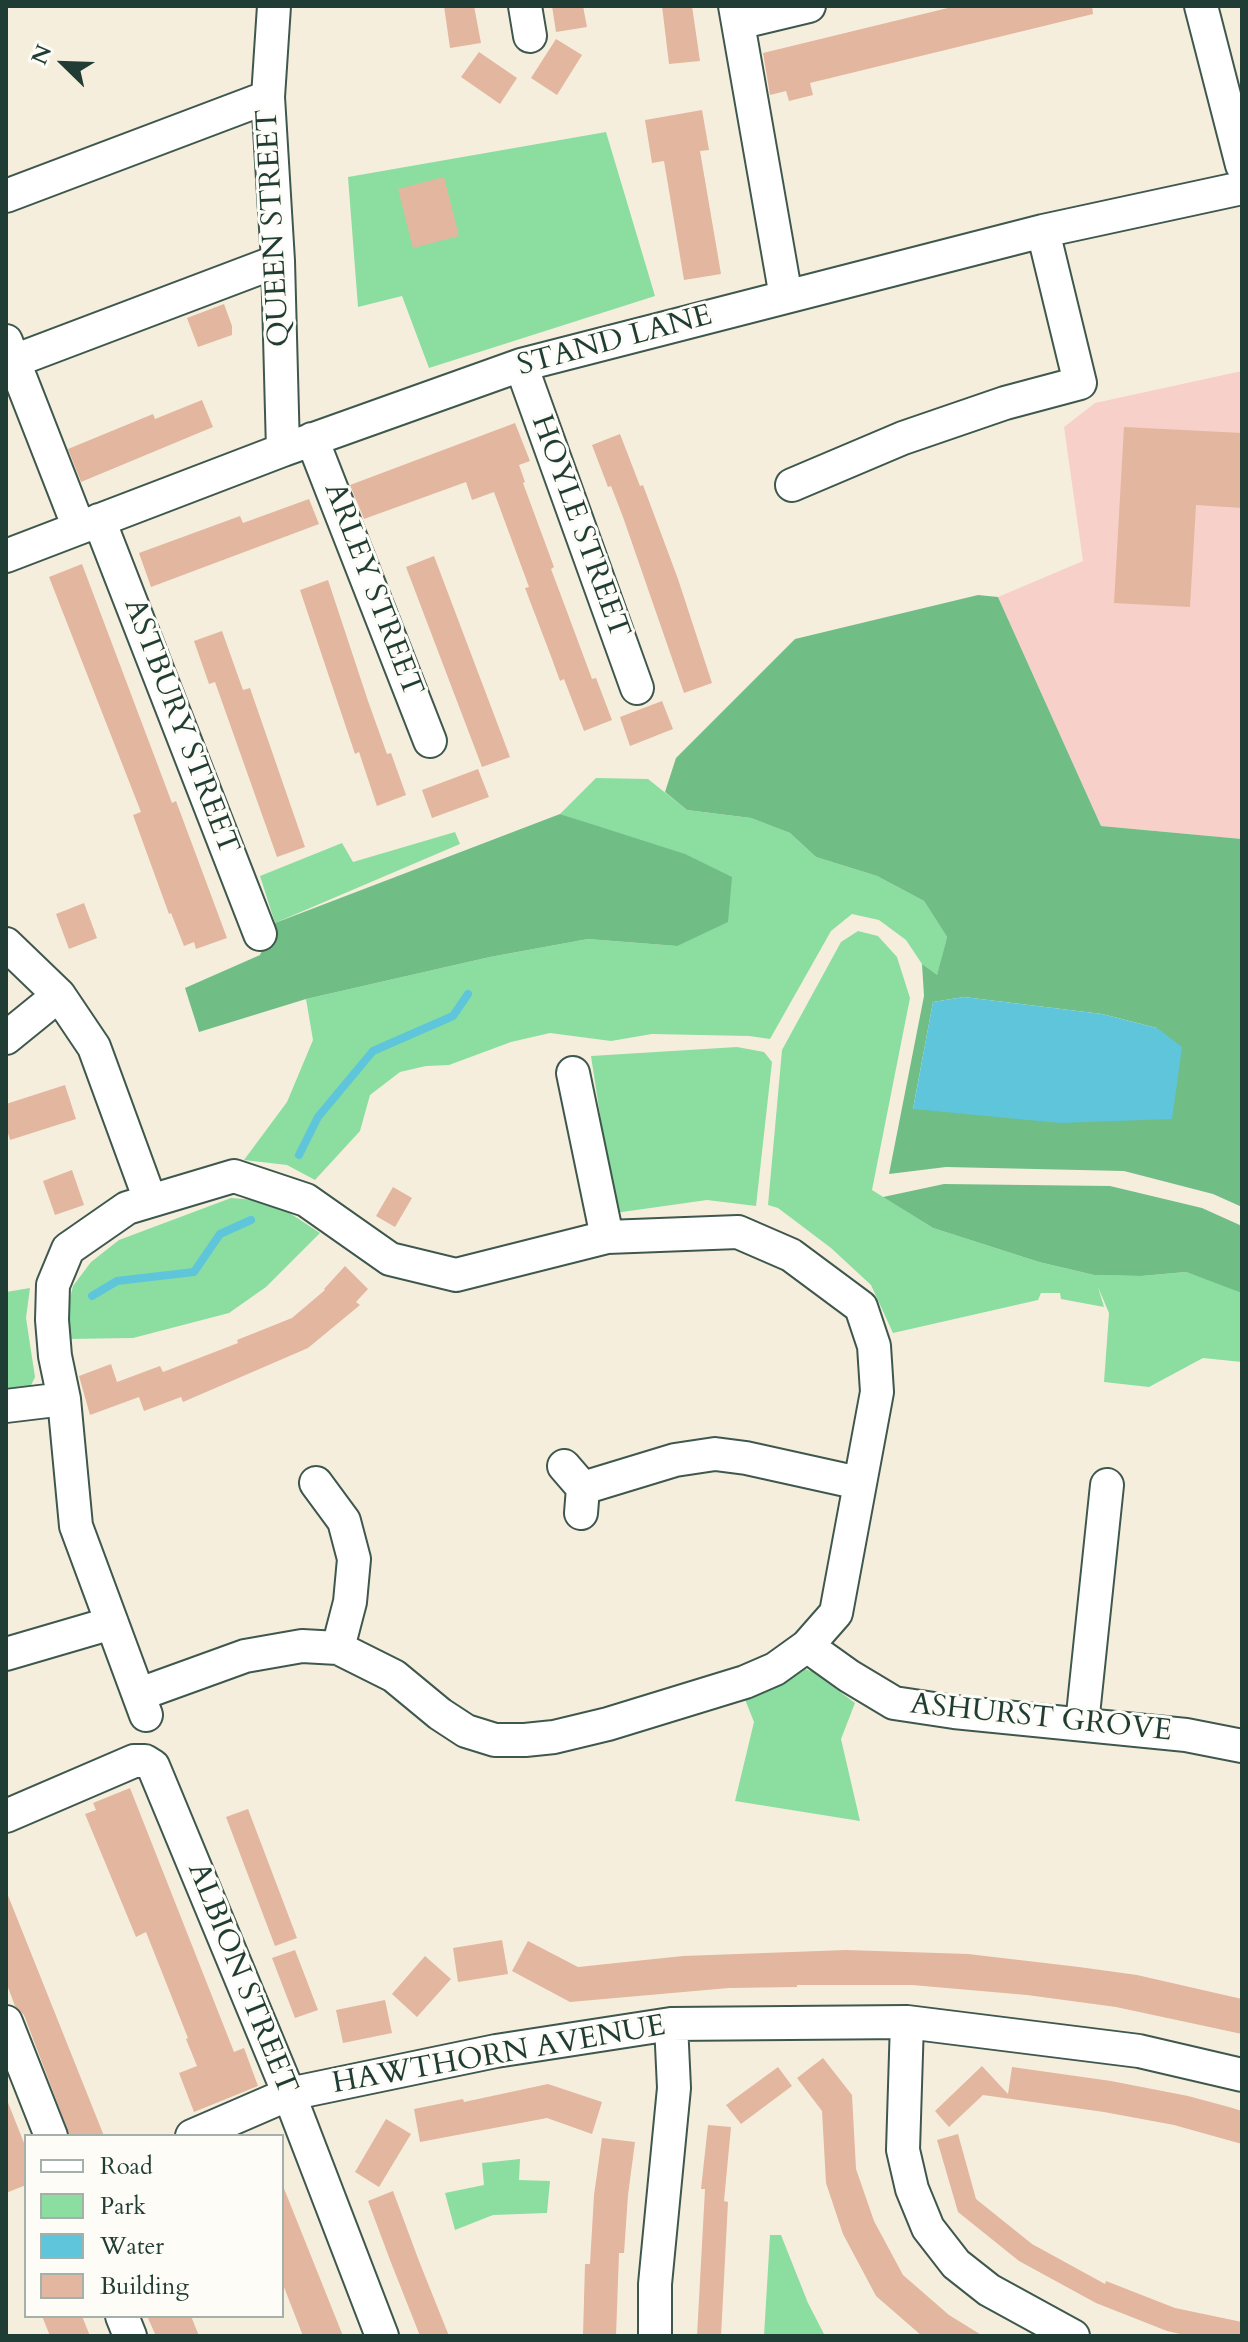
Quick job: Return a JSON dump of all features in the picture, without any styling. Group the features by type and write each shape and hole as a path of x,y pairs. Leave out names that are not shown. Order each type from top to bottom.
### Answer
{"street":[{"name":"QUEEN STREET","path":"274,6 268,97 278,261 298,444"},
{"path":"786,297 737,14 809,6"},
{"path":"1201,6 1242,165"},
{"path":"6,196 268,97"},
{"name":"STAND LANE","path":"6,556 298,444 521,365 1043,231 1242,188"},
{"path":"792,485 903,438 1005,403 1080,383 1043,231"},
{"path":"9,355 278,261"},
{"name":"ASTBURY STREET","path":"9,355 89,524 260,934"},
{"name":"HOYLE STREET","path":"521,365 637,688"},
{"name":"ARLEY STREET","path":"298,444 430,741"},
{"path":"6,944 59,995 94,1047 150,1200"},
{"path":"6,1038 59,995"},
{"path":"573,1073 607,1237"},
{"path":"234,1176 306,1200 390,1259 456,1275 607,1237 738,1232 791,1255 861,1307 874,1346 877,1392 836,1613 807,1646 775,1669 745,1682 608,1724 554,1737 495,1740 466,1731 394,1676 338,1648 302,1646 260,1653 143,1704 76,1526 64,1399 55,1356 53,1285 68,1249 127,1208 150,1200 234,1176"},
{"path":"6,1406 64,1399"},
{"path":"576,1489 675,1460 715,1454 859,1483"},
{"path":"1082,1724 1107,1485"},
{"path":"332,1492 354,1559 350,1602 338,1648"},
{"path":"6,1654 112,1623"},
{"name":"ASHURST GROVE","path":"807,1646 894,1703 1186,1735 1242,1746"},
{"name":"ALBION STREET","path":"6,1816 134,1761 145,1761 153,1766 289,2094 382,2336"},
{"path":"6,2022 50,2134"},
{"path":"907,2022 903,2150 912,2189 928,2228 956,2264 989,2290 1073,2336"},
{"name":"HAWTHORN AVENUE","path":"197,2134 289,2094 496,2051 671,2024 907,2022 1139,2051 1242,2075"},
{"path":"655,2336 655,2284 674,2088 671,2024"}],"shaded area":[{"path":"1242,371 1242,839 1101,826 998,597 1083,561 1064,427 1095,403"}],"green space":[{"path":"606,132 655,296 429,368 402,296 358,307 348,177"},
{"path":"978,595 998,597 1101,826 1242,839 1242,1207 1213,1194 1124,1171 946,1167 889,1174 924,996 922,964 937,975 947,937 924,901 877,876 816,857 790,833 751,818 687,810 665,792 676,758 795,639","holes":["964,997 1102,1014 1157,1028 913,1109 933,1002"]},
{"path":"596,778 648,779 687,810 751,818 790,833 816,857 877,876 924,901 947,937 937,976 922,964 906,940 879,920 852,914 831,931 770,1039 652,1034 611,1041 550,1033 511,1042 449,1065 400,1072 370,1095 360,1131 315,1180 287,1165 244,1160 287,1102 313,1040 306,999 490,957 588,939 677,946 598,827 560,814"},
{"path":"560,814 685,854 732,877 728,922 677,946 588,939 490,957 306,999 199,1032 185,988 260,955 275,923"},
{"path":"455,832 460,844 275,923 260,876 342,843 353,862"},
{"path":"858,931 878,936 897,957 910,998 872,1190 933,1228 1039,1262 1094,1275 1141,1276 1186,1272 1242,1293 1242,1362 1203,1358 1149,1387 1104,1382 1109,1313 1098,1287 1104,1307 1061,1299 1060,1293 1041,1293 1038,1300 893,1333 871,1285 831,1248 778,1208 768,1205 782,1050 841,942"},
{"path":"737,1047 764,1052 772,1062 756,1206 707,1200 615,1213 591,1056"},
{"path":"944,1184 1110,1186 1202,1208 1242,1226 1242,1293 1186,1272 1141,1276 1094,1275 1039,1262 933,1228 883,1197"},
{"path":"231,1198 256,1200 282,1208 320,1233 266,1287 229,1313 133,1338 67,1339 66,1315 73,1286 91,1262 119,1240"},
{"path":"30,1288 26,1318 35,1377 27,1394 6,1399 6,1292"},
{"path":"805,1669 855,1703 841,1739 860,1821 735,1801 754,1722 744,1697 769,1690 796,1670"},
{"path":"520,2159 519,2180 550,2181 547,2213 493,2215 455,2230 445,2193 484,2185 482,2163"},
{"path":"770,2235 781,2235 808,2303 825,2336 764,2336"}],"water":[{"path":"964,997 1102,1014 1157,1028 1182,1047 1172,1119 1060,1123 913,1109 933,1002"}],"building":[{"path":"444,6 474,6 481,43 450,48"},
{"path":"552,6 583,6 587,27 556,32"},
{"path":"662,6 692,6 700,61 669,64"},
{"path":"956,6 1092,6 1093,14 810,83 813,95 789,101 786,91 770,95 763,53"},
{"path":"556,39 582,55 557,95 531,78"},
{"path":"479,52 517,78 500,104 461,77"},
{"path":"702,110 709,150 700,151 721,274 684,280 664,161 652,163 645,120"},
{"path":"444,177 459,236 413,248 398,189"},
{"path":"224,304 232,335 198,347 187,318"},
{"path":"202,400 213,427 81,482 68,449 153,414 155,419"},
{"path":"515,423 530,461 519,465 523,483 554,567 551,569 592,679 596,678 612,720 584,731 564,679 560,681 494,492 472,500 466,482 364,519 350,485"},
{"path":"1124,427 1242,433 1242,508 1196,505 1190,607 1114,603"},
{"path":"620,434 640,486 643,485 678,579 712,683 684,693 623,517 592,445"},
{"path":"309,499 319,524 151,587 139,553 240,516 243,523"},
{"path":"434,556 510,757 482,767 406,567"},
{"path":"82,564 172,803 176,801 227,938 196,949 194,942 184,946 169,914 133,815 141,812 49,577"},
{"path":"328,580 387,754 391,753 406,795 377,806 359,752 355,754 300,590"},
{"path":"222,631 243,690 250,688 305,847 277,857 215,682 209,684 194,641"},
{"path":"662,701 673,729 630,746 620,717"},
{"path":"478,769 489,797 432,818 422,790"},
{"path":"84,903 97,938 69,949 56,914"},
{"path":"65,1085 76,1119 10,1140 6,1126 6,1104"},
{"path":"72,1170 84,1205 55,1215 43,1181"},
{"path":"393,1187 412,1198 395,1227 376,1216"},
{"path":"345,1266 368,1289 356,1302 360,1305 308,1348 183,1402 181,1397 144,1411 139,1397 90,1415 79,1376 111,1364 117,1382 160,1366 163,1372 238,1343 237,1340 292,1318 325,1290"},
{"path":"130,1788 234,2052 244,2048 258,2086 194,2112 179,2073 197,2066 188,2038 146,1932 136,1937 85,1814 96,1810 93,1803"},
{"path":"248,1809 297,1938 275,1946 226,1817"},
{"path":"7,1893 103,2134 69,2134 24,2015 15,2006 6,1982"},
{"path":"502,1940 508,1974 458,1982 453,1948"},
{"path":"528,1941 578,1967 683,1956 846,1950 968,1954 1079,1967 1137,1975 1242,1999 1242,2034 1116,2007 912,1985 729,1988 570,2002 512,1971"},
{"path":"295,1950 318,2010 295,2018 272,1958"},
{"path":"425,1956 451,1979 417,2017 392,1994"},
{"path":"385,2000 392,2033 343,2043 336,2010"},
{"path":"823,2058 852,2095 856,2169 874,2221 903,2275 949,2315 983,2336 922,2336 876,2296 843,2234 826,2183 822,2111 797,2078"},
{"path":"982,2066 1008,2094 1012,2067 1111,2081 1229,2107 1242,2111 1242,2144 1174,2125 983,2095 949,2127 935,2111"},
{"path":"778,2067 792,2086 741,2124 726,2105"},
{"path":"548,2084 602,2102 592,2134 547,2118 420,2142 414,2109"},
{"path":"7,2100 24,2143 24,2186 6,2193"},
{"path":"386,2119 411,2134 379,2187 355,2172"},
{"path":"708,2125 731,2127 724,2201 728,2202 721,2336 697,2336 705,2189 701,2189"},
{"path":"958,2134 976,2199 1032,2244 1105,2284 1106,2281 1175,2308 1242,2322 1242,2336 1189,2336 1167,2331 1096,2303 1019,2261 958,2212 937,2140"},
{"path":"602,2138 635,2142 624,2253 619,2253 616,2336 583,2336 585,2264 590,2264 594,2195"},
{"path":"284,2188 343,2336 303,2336 284,2287"},
{"path":"393,2191 449,2336 420,2336 390,2260 368,2201"},
{"path":"43,2318 83,2318 90,2336 50,2336"},
{"path":"148,2318 192,2318 199,2336 156,2336"}],"waterway":[{"path":"299,1155 318,1117 373,1051 453,1016 468,994"},
{"path":"92,1296 117,1281 194,1272 220,1234 251,1220"}]}
